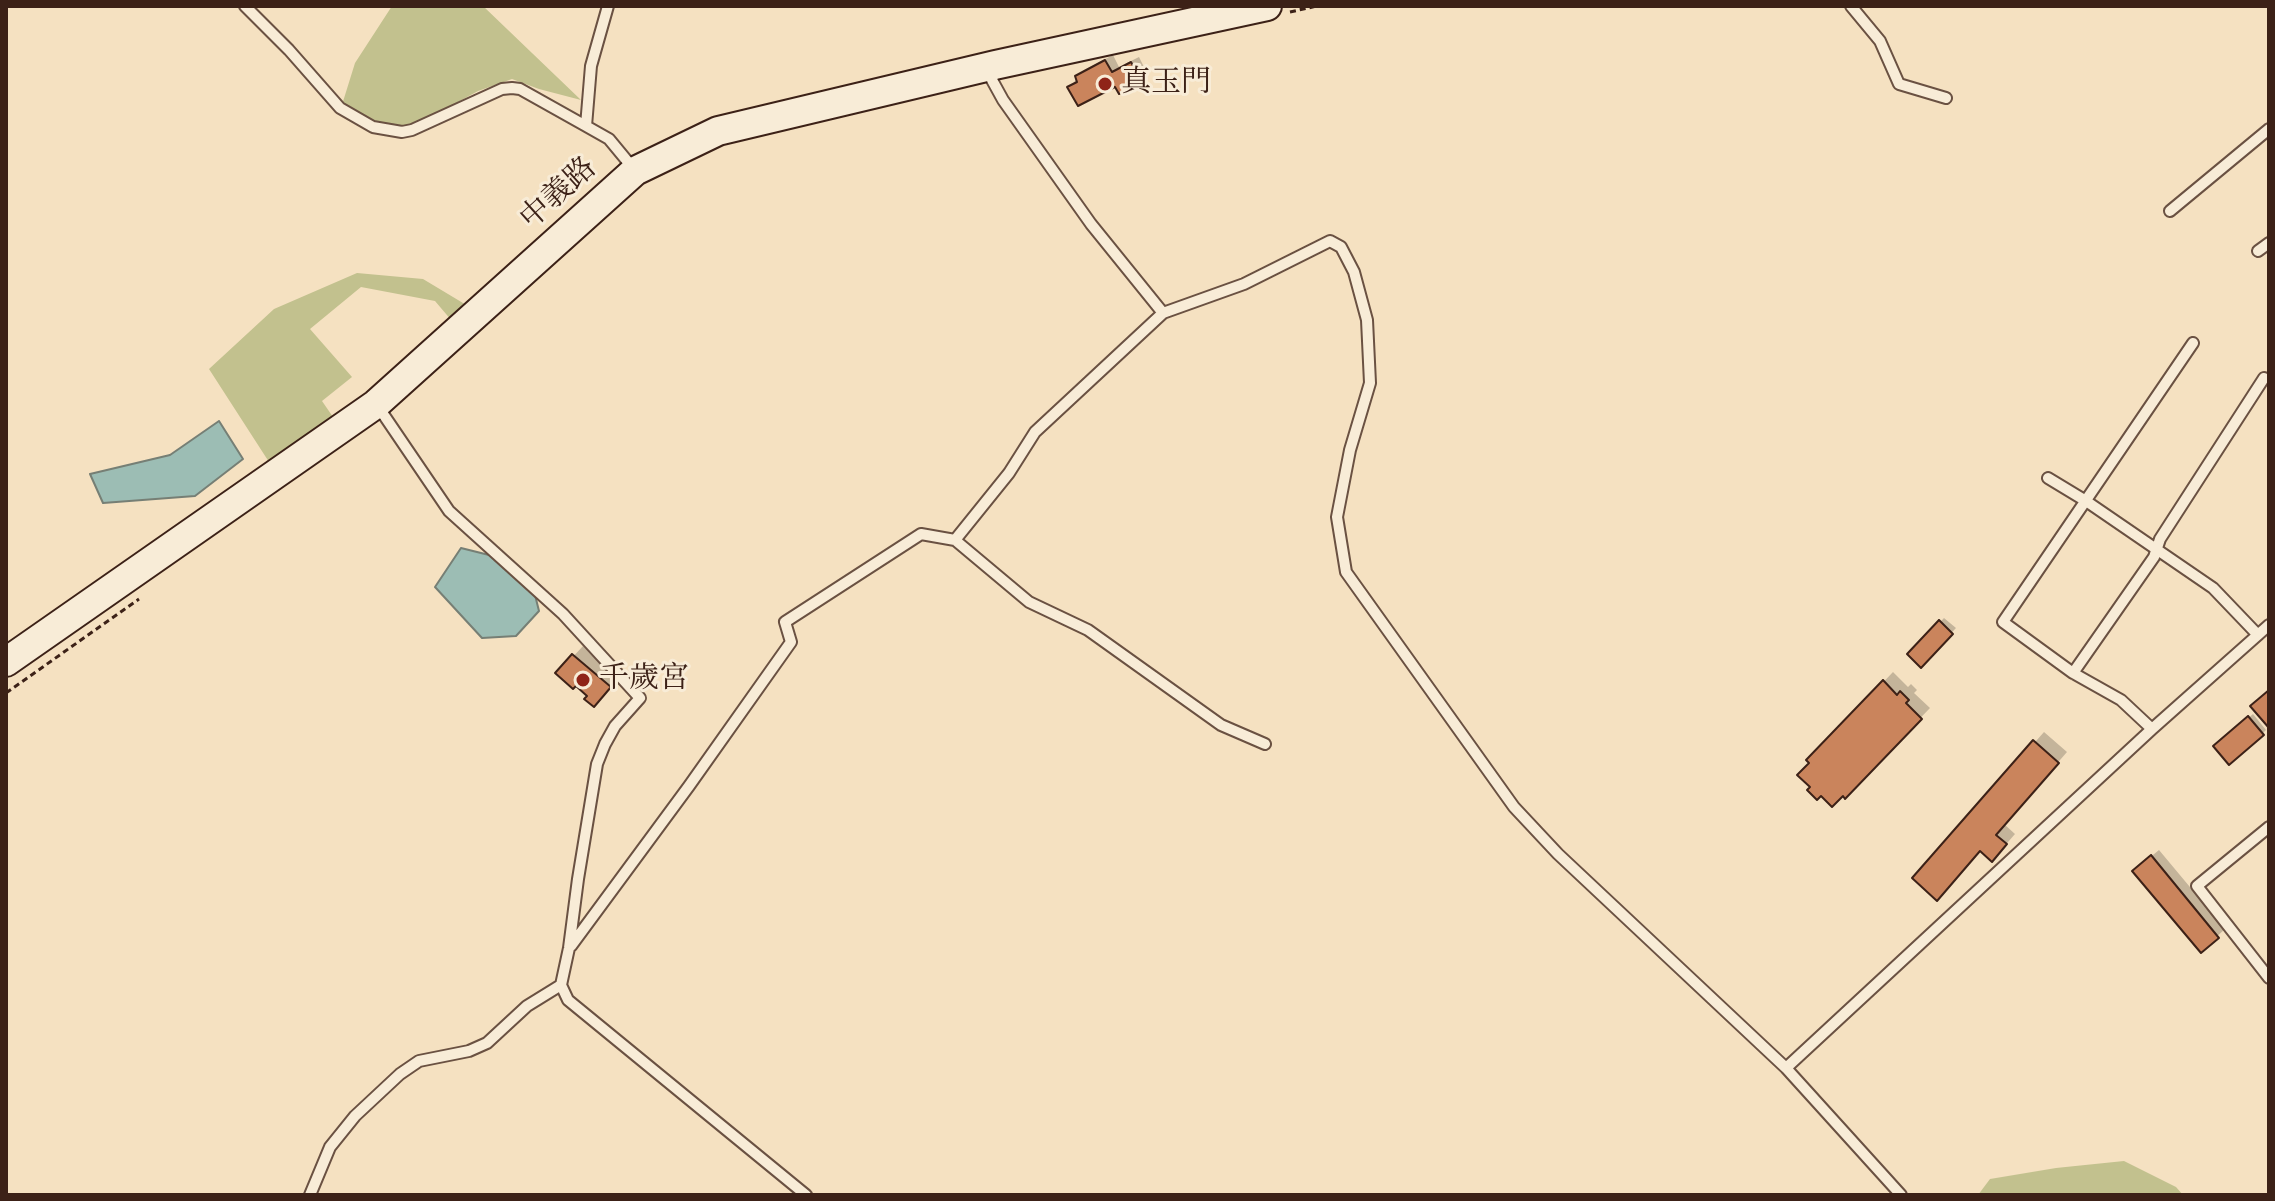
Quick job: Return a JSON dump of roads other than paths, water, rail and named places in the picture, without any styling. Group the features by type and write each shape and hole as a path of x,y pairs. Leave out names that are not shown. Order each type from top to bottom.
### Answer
{"street":[{"name":"中義路","path":"6,662 376,404 635,171 718,131 995,65 1267,6"}],"lane":[{"path":"245,6 340,108 373,127 402,132 412,130 502,89 520,89 609,139 635,171"},
{"path":"586,126 591,66 608,6"},
{"path":"1851,6 1880,41 1899,84 1946,98"},
{"path":"995,65 992,80 1003,100 1091,224 1163,313"},
{"path":"2170,211 2269,129"},
{"path":"955,540 1009,473 1035,432 1163,313 1244,284 1330,241 1341,247 1354,272 1367,320 1370,383 1350,450 1337,517 1346,572 1514,807 1558,854 1786,1068 1901,1195"},
{"path":"2258,251 2269,243"},
{"path":"2152,729 2121,700 2073,673 2003,622 2193,343"},
{"path":"2073,673 2154,557 2155,548 2264,378"},
{"path":"376,404 449,511 563,614 640,698 615,726 597,764 561,985 568,1000 806,1195"},
{"path":"2048,478 2213,588 2258,635"},
{"path":"569,948 791,642 785,622 921,534 955,540 1029,602 1088,630 1221,725 1265,744"},
{"path":"1786,1068 2152,729 2269,625"},
{"path":"2269,827 2197,886 2269,978"},
{"path":"310,1195 330,1147 355,1116 400,1074 419,1061 469,1051 487,1043 527,1006 561,985"}],"water":[{"path":"219,421 243,459 195,496 103,503 90,474 170,455"},
{"path":"461,548 497,557 533,587 539,611 516,636 482,638 435,587"}],"place":[{"name":"真玉門","path":"1105,84"},
{"name":"千歲宮","path":"583,680"}]}
